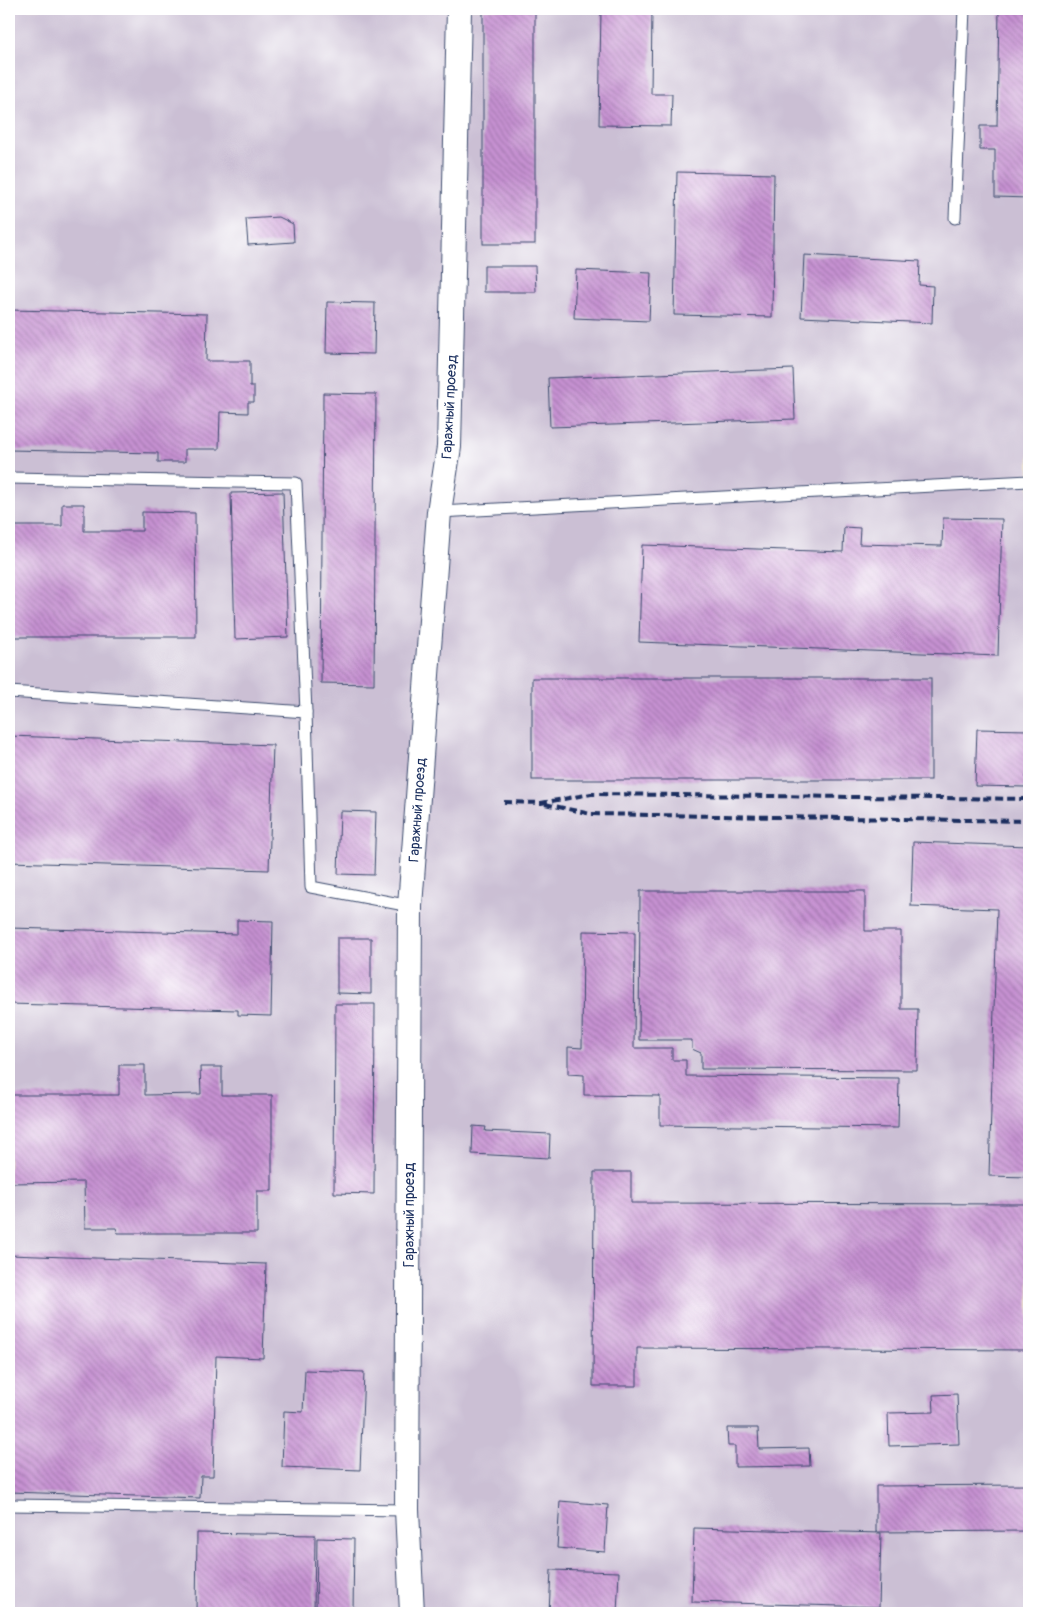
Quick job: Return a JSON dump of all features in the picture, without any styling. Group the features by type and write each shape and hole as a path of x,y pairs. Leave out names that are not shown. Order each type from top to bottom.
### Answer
{"street":[{"name":"Гаражный проезд","path":"412,1613 407,1510 410,906 439,512 449,447 459,9"}],"lane":[{"path":"955,218 964,9"},
{"path":"9,478 296,483 311,887 410,906"},
{"path":"439,512 1029,481"},
{"path":"9,692 306,712"},
{"path":"9,1505 407,1510"}],"shaded area":[{"path":"9,9 1029,9 1029,1613 9,1613"}],"building":[{"path":"483,9 535,9 535,244 483,244"},
{"path":"601,9 652,9 651,94 672,94 671,126 599,125"},
{"path":"999,9 1029,9 1029,198 995,197 995,150 980,150 980,126 997,126"},
{"path":"677,172 774,174 772,317 674,315"},
{"path":"279,217 293,224 294,242 248,245 246,219"},
{"path":"804,255 920,261 919,285 933,286 932,323 801,317"},
{"path":"484,266 535,266 536,292 484,292"},
{"path":"576,270 651,273 649,321 574,318"},
{"path":"327,302 375,303 374,354 326,353"},
{"path":"9,310 207,314 206,361 250,361 250,387 254,387 254,402 248,402 248,413 220,412 219,449 185,449 185,462 158,462 158,453 9,450"},
{"path":"793,369 795,419 550,427 548,378"},
{"path":"323,393 376,394 374,684 321,683"},
{"path":"283,492 288,637 235,639 231,493"},
{"path":"62,504 84,504 84,531 142,531 142,512 195,513 196,637 9,637 9,526 62,526"},
{"path":"943,518 1002,519 998,656 639,642 642,545 843,552 844,527 860,528 859,544 942,546"},
{"path":"532,678 931,678 931,780 532,780"},
{"path":"977,729 1029,730 1029,776 1026,776 1026,787 975,786"},
{"path":"9,736 273,745 269,870 9,862"},
{"path":"340,811 376,812 374,875 338,874"},
{"path":"913,842 1029,846 1029,1177 989,1176 997,909 911,906"},
{"path":"640,891 865,891 865,931 901,931 901,1009 918,1009 917,1070 701,1069 701,1053 692,1049 692,1040 639,1040"},
{"path":"237,920 273,921 271,1016 238,1015 238,1010 9,1004 9,928 237,934"},
{"path":"583,931 635,932 634,1048 672,1048 672,1060 686,1060 686,1076 899,1078 898,1128 660,1125 660,1096 584,1095 584,1075 568,1074 568,1047 582,1048"},
{"path":"337,938 371,938 371,994 337,993"},
{"path":"335,1004 375,1004 374,1194 334,1193"},
{"path":"119,1065 145,1065 145,1095 201,1094 200,1067 222,1067 222,1095 272,1095 272,1191 257,1191 257,1233 118,1233 116,1228 85,1228 84,1182 9,1183 9,1095 119,1095"},
{"path":"473,1126 486,1127 485,1131 550,1134 549,1158 472,1154"},
{"path":"594,1172 631,1172 631,1203 1029,1204 1029,1350 637,1348 637,1386 593,1386"},
{"path":"9,1255 266,1264 263,1358 216,1356 213,1476 201,1476 200,1498 9,1492"},
{"path":"305,1370 364,1372 360,1470 282,1467 284,1411 303,1412"},
{"path":"957,1394 959,1444 889,1446 888,1413 934,1412 933,1395"},
{"path":"727,1428 758,1428 759,1449 809,1448 810,1466 735,1467 735,1446 728,1446"},
{"path":"1029,1485 1029,1531 876,1532 876,1486"},
{"path":"560,1501 608,1505 605,1552 557,1548"},
{"path":"694,1528 881,1533 879,1607 692,1602"},
{"path":"197,1533 315,1535 314,1613 196,1613"},
{"path":"317,1538 354,1539 353,1613 316,1613"},
{"path":"551,1570 619,1572 617,1613 549,1613"}],"railway":[{"path":"504,802 541,803 591,794 1029,799"},
{"path":"545,804 591,814 1029,821"}]}
